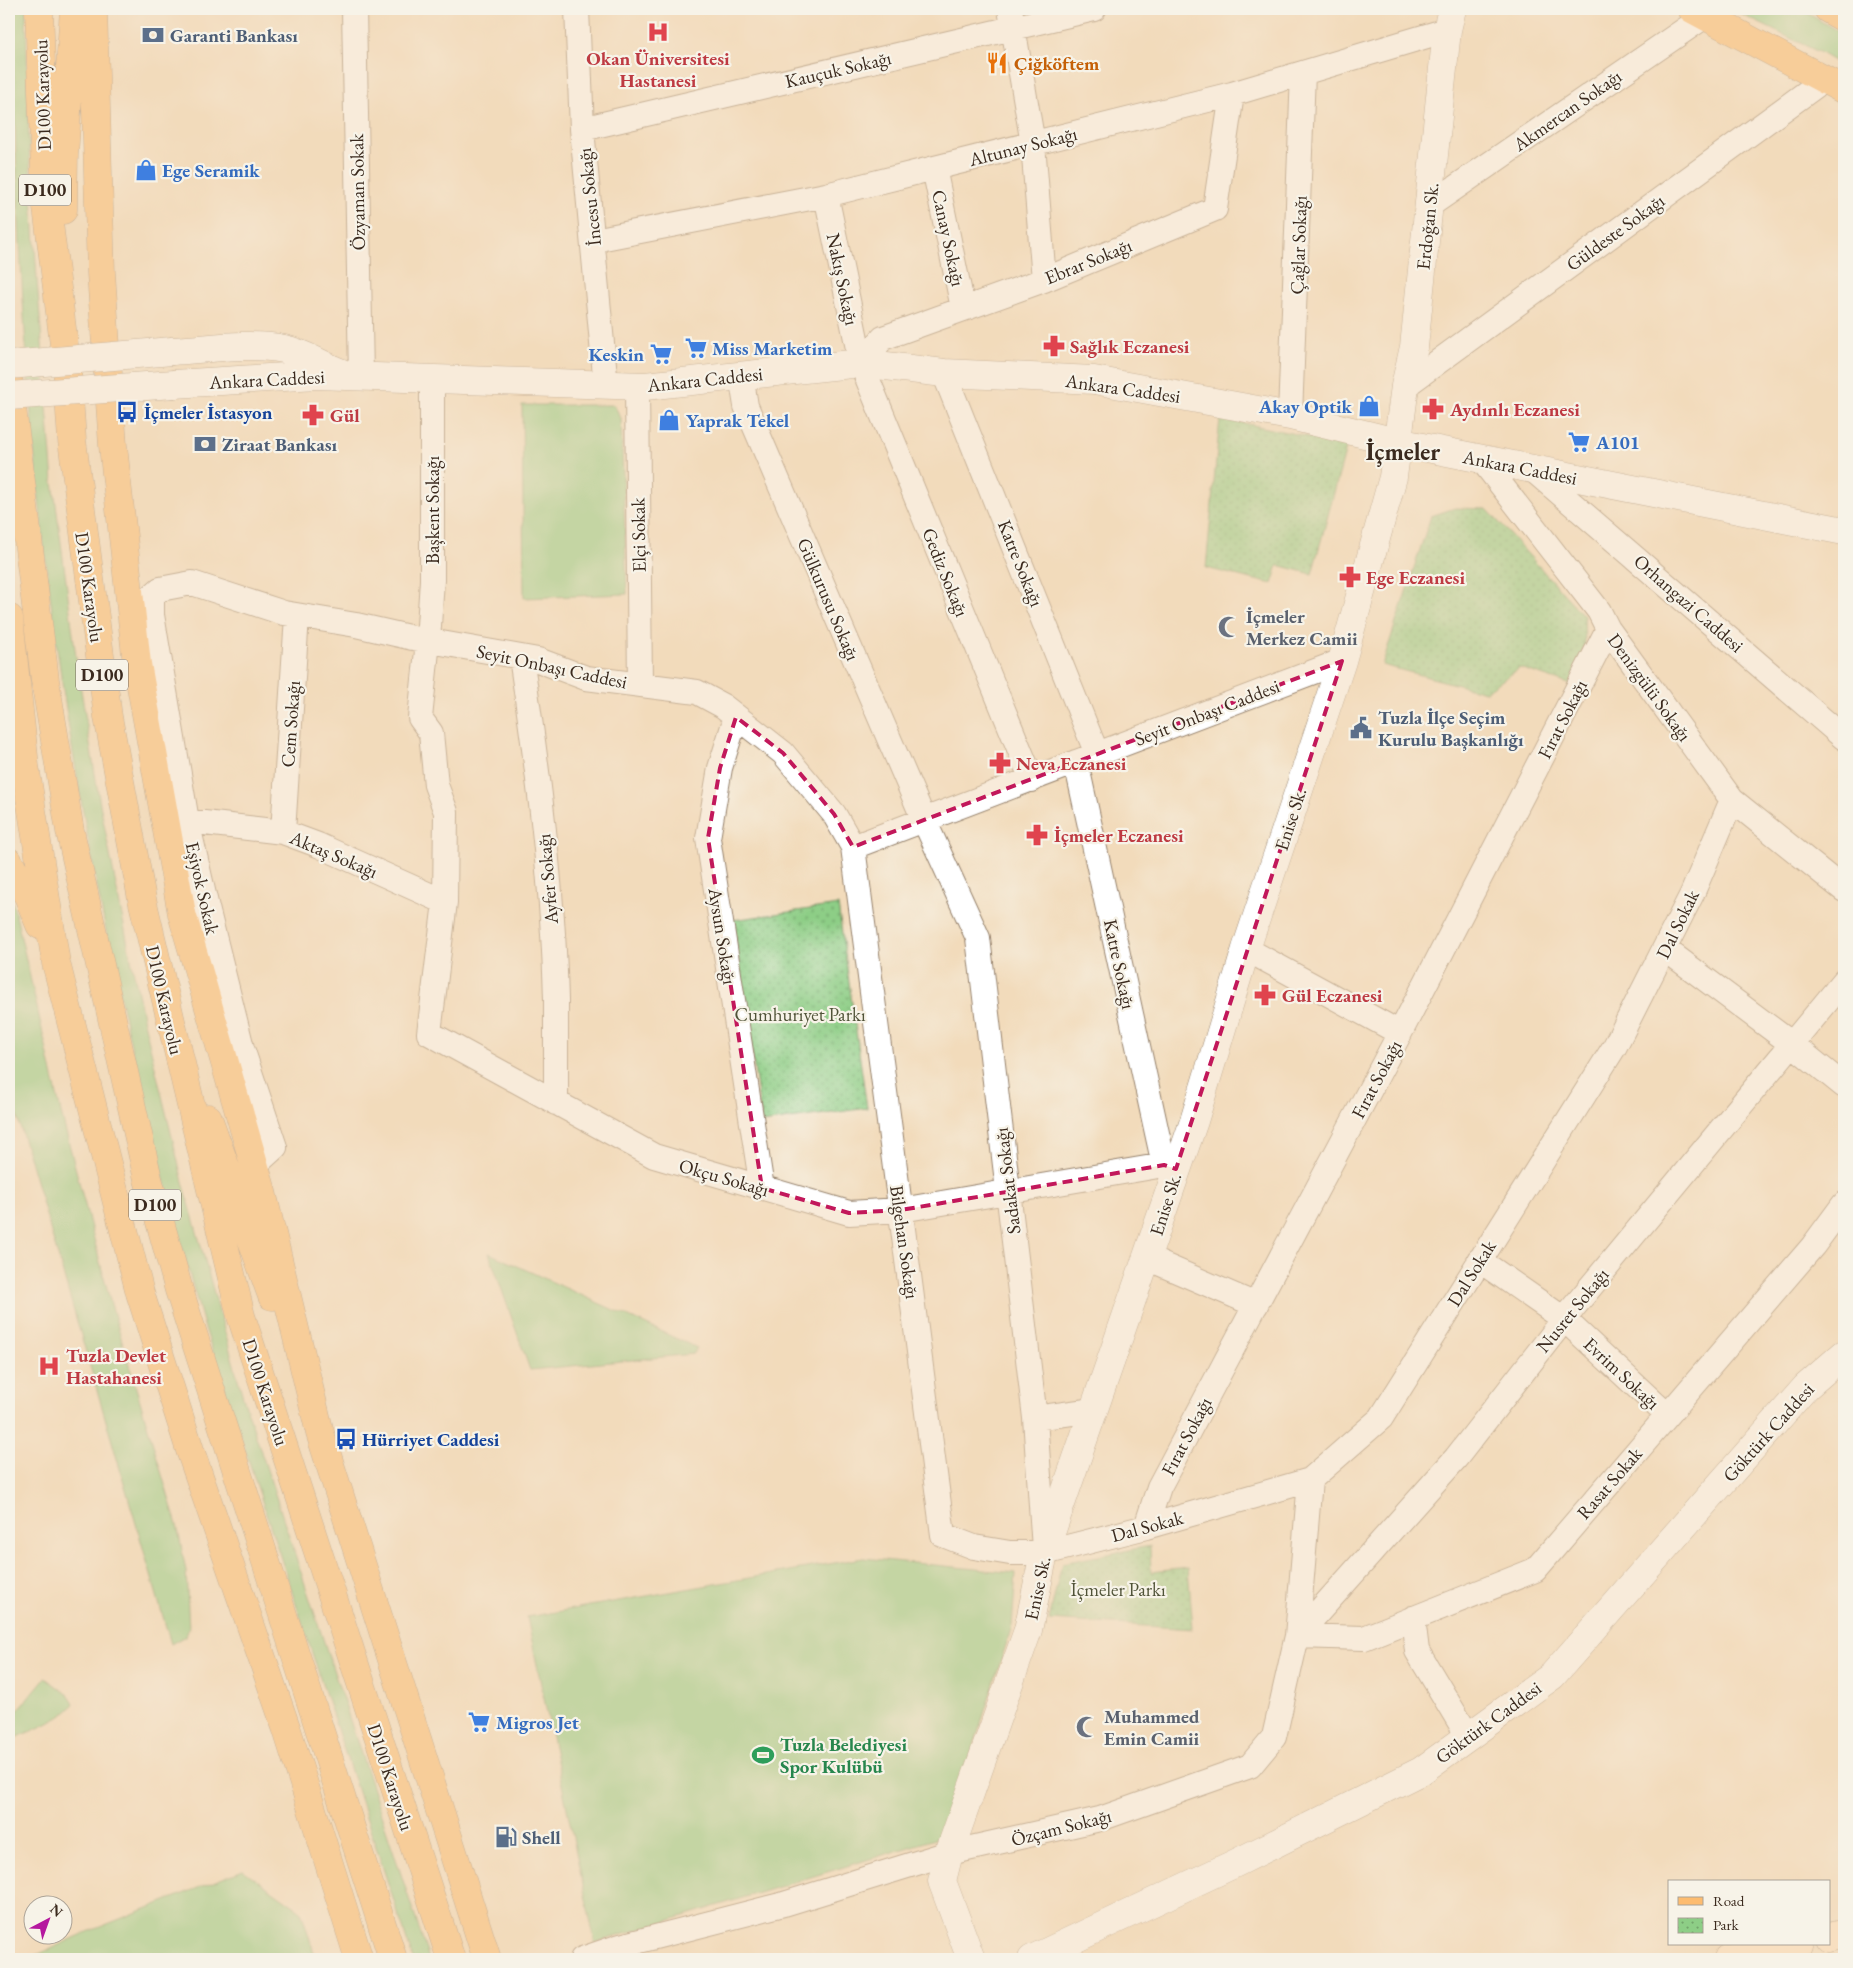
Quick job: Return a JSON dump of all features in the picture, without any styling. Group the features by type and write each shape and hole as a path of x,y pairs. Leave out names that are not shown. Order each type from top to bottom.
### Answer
{"main road":[{"name":"D100 Karayolu","path":"39,9 46,198 67,369 81,522 108,718 159,977 241,1316 451,1959"},
{"path":"67,369 63,248 64,155 74,9"},
{"path":"93,9 101,273 111,418 137,664 182,914 254,1166 320,1433"},
{"path":"1828,9 1844,18"},
{"path":"1698,12 1835,84"},
{"name":"D100","path":"9,383 12,428 45,680 70,831 148,1179 178,1290 393,1959"},
{"path":"9,479 12,428"},
{"path":"9,618 25,766 56,963 140,1293 193,1459 287,1730 359,1959"},
{"path":"9,862 28,896 56,963"},
{"path":"159,977 320,1433 487,1959"},
{"path":"1830,1937 1844,1934"},
{"path":"1728,1959 1788,1946"}],"street":[{"name":"Özyaman Sokak","path":"354,9 361,376"},
{"name":"İncesu Sokağı","path":"578,9 582,129 594,240 606,386"},
{"name":"Kauçuk Sokağı","path":"582,129 1012,18 1094,9"},
{"name":"Akmercan Sokağı","path":"1430,205 1698,12"},
{"path":"1012,18 1033,144 1044,280"},
{"name":"Erdoğan Sk.","path":"1397,442 1405,386 1414,347 1449,19"},
{"name":"Altunay Sokağı","path":"594,240 826,195 1232,94 1303,73 1449,19"},
{"name":"Çağlar Sokağı","path":"1290,416 1303,73"},
{"name":"Güldeste Sokağı","path":"1405,386 1835,84"},
{"name":"Ebrar Sokağı","path":"861,364 883,338 1044,280 1215,209 1232,94"},
{"name":"Canay Sokağı","path":"934,168 963,308"},
{"name":"Nakış Sokağı","path":"826,195 861,364"},
{"path":"306,356 328,362 346,362 352,358 360,340"},
{"name":"Ankara Caddesi","path":"9,365 172,351 264,347 285,349 306,356 331,369 361,376"},
{"name":"Ankara Caddesi","path":"9,396 316,375 637,386 861,364 944,372 1094,380 1290,416 1397,442 1843,532"},
{"name":"Gediz Sokağı","path":"861,364 1032,780"},
{"name":"Katre Sokağı","path":"944,372 1087,758 1170,1167"},
{"name":"Gülkurusu Sokağı","path":"741,375 746,406 924,820"},
{"name":"Başkent Sokağı","path":"432,379 432,580 420,718 431,733 436,785 446,812 445,902"},
{"name":"Elçi Sokak","path":"637,386 640,685"},
{"name":"Enise Sk.","path":"971,1959 942,1881 949,1852 1028,1630 1044,1553 1146,1258 1170,1167 1194,1121 1246,949 1342,661 1393,477 1397,442"},
{"name":"Denizgülü Sokağı","path":"1481,459 1599,611 1608,630 1732,800 1844,890"},
{"name":"Orhangazi Caddesi","path":"1533,470 1844,738"},
{"name":"Seyit Onbaşı Caddesi","path":"152,596 160,589 192,583 297,616 356,624 428,641 538,660 586,678 697,692 736,717 783,753 834,814 853,847 1342,661"},
{"name":"Eşiyok Sokak","path":"152,596 152,615 188,821 242,1048 275,1147 254,1166"},
{"name":"Cem Sokağı","path":"283,832 297,616"},
{"name":"Fırat Sokağı","path":"1146,1528 1159,1487 1400,1033 1608,630"},
{"name":"Ayfer Sokağı","path":"521,657 536,756 550,901 556,1000 556,1103"},
{"name":"Aysun Sokağı","path":"736,717 720,768 708,838 762,1188"},
{"name":"Dal Sokak","path":"1044,1553 1146,1528 1310,1480 1381,1418 1615,1046 1692,894 1732,800"},
{"name":"Sadakat Sokağı","path":"924,820 978,938 1035,1418 1044,1553"},
{"name":"Aktaş Sokağı","path":"188,821 283,832 318,845 445,902"},
{"name":"Bilgehan Sokağı","path":"853,847 944,1535 983,1549 1010,1553 1044,1553"},
{"name":"Okçu Sokağı","path":"445,902 429,1033 654,1156 849,1213 900,1210 1170,1167"},
{"path":"1246,949 1400,1033"},
{"path":"1665,949 1792,1044 1844,1086"},
{"name":"Nusret Sokağı","path":"1297,1636 1456,1458 1564,1320 1844,981"},
{"name":"Rasat Sokak","path":"1297,1636 1364,1638 1535,1570 1813,1246 1844,1204"},
{"path":"1146,1258 1256,1305"},
{"name":"Evrim Sokağı","path":"1479,1260 1564,1320 1667,1415"},
{"name":"Göktürk Caddesi","path":"1032,1959 1218,1871 1421,1771 1552,1676 1806,1387 1844,1354"},
{"path":"1035,1418 1094,1410"},
{"name":"Özçam Sokağı","path":"582,1959 620,1946 784,1904 949,1852 1100,1819 1250,1766 1274,1737 1297,1636 1310,1480"},
{"path":"1413,1618 1417,1651 1468,1736"}],"highlighted area":[{"path":"1342,661 1176,1169 1164,1165 901,1210 849,1213 762,1188 708,838 720,768 736,717 783,753 834,814 853,847"}],"green space":[{"path":"11,9 26,9 29,146 37,280 53,482 78,672 100,804 144,1022 182,1178 243,1397 429,1959 413,1959 204,1325 148,1115 100,902 80,795 63,687 36,471 26,356"},
{"path":"1730,9 1798,9 1804,11 1844,35 1844,67 1819,52"},
{"path":"522,405 614,405 621,418 627,594 524,598"},
{"path":"1220,418 1347,445 1312,574 1278,565 1272,584 1206,568"},
{"path":"1455,508 1487,509 1584,616 1585,643 1572,685 1520,668 1485,692 1382,665 1431,516"},
{"path":"9,892 62,1117 111,1304 177,1525 186,1571 189,1629 185,1636 171,1644 9,1088"},
{"name":"Cumhuriyet Parkı","path":"838,905 867,1108 762,1123 733,920"},
{"path":"489,1253 697,1348 693,1354 530,1370"},
{"name":"İçmeler Parkı","path":"1150,1546 1151,1572 1188,1568 1193,1629 1049,1620 1062,1563"},
{"name":"Tuzla Belediyesi Spor Kulübü","path":"863,1558 1016,1573 1012,1626 945,1836 595,1943 527,1617"},
{"path":"45,1678 69,1695 74,1703 63,1715 9,1741 9,1721"},
{"path":"243,1870 301,1911 316,1959 28,1959 56,1946 72,1946 72,1939"}],"place":[{"name":"Okan Üniversitesi Hastanesi","path":"658,32"},
{"name":"Garanti Bankası","path":"153,35"},
{"name":"Çiğköftem","path":"997,63"},
{"name":"Ege Seramik","path":"146,170"},
{"name":"Sağlık Eczanesi","path":"1054,346"},
{"name":"Miss Marketim","path":"696,348"},
{"name":"Keskin","path":"661,354"},
{"name":"Akay Optik","path":"1369,406"},
{"name":"Aydınlı Eczanesi","path":"1433,409"},
{"name":"İçmeler İstasyon","path":"127,412"},
{"name":"Gül","path":"313,415"},
{"name":"Yaprak Tekel","path":"669,420"},
{"name":"A101","path":"1579,442"},
{"name":"Ziraat Bankası","path":"205,444"},
{"name":"Ege Eczanesi","path":"1350,577"},
{"name":"İçmeler Merkez Camii","path":"1229,627"},
{"name":"Tuzla İlçe Seçim Kurulu Başkanlığı","path":"1361,728"},
{"name":"Neva Eczanesi","path":"1000,763"},
{"name":"İçmeler Eczanesi","path":"1037,835"},
{"name":"Gül Eczanesi","path":"1265,995"},
{"name":"Tuzla Devlet Hastahanesi","path":"49,1366"},
{"name":"Hürriyet Caddesi","path":"346,1439"},
{"name":"Migros Jet","path":"479,1722"},
{"name":"Muhammed Emin Camii","path":"1087,1727"},
{"name":"Tuzla Belediyesi Spor Kulübü","path":"763,1755"},
{"name":"Shell","path":"506,1837"}],"district":[{"name":"İçmeler","path":"1403,452"}]}
